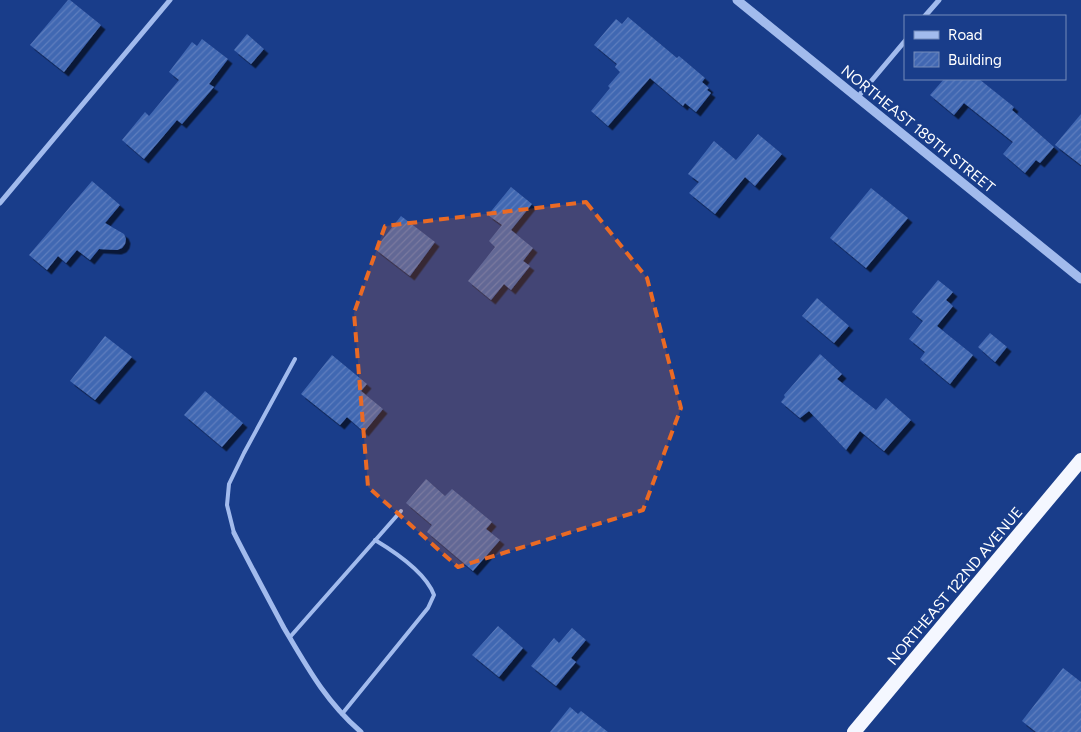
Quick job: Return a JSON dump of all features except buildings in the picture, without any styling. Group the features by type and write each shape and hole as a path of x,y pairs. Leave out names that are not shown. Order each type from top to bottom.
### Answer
{"highway":[{"name":"NORTHEAST 122ND AVENUE","path":"854,732 1076,471 1081,460"}],"street":[{"path":"0,203 170,0"},
{"name":"NORTHEAST 189TH STREET","path":"737,0 1081,279"},
{"path":"927,15 939,0"},
{"path":"857,98 904,42"},
{"path":"234,533 253,572 328,699 361,732"}],"lane":[{"path":"234,533 227,505 229,484 295,359"},
{"path":"290,637 401,511"},
{"path":"342,714 428,608 434,595 430,585 394,552 375,540"}],"highlighted area":[{"path":"586,202 647,278 681,408 643,510 458,567 368,487 354,313 385,226"}]}
